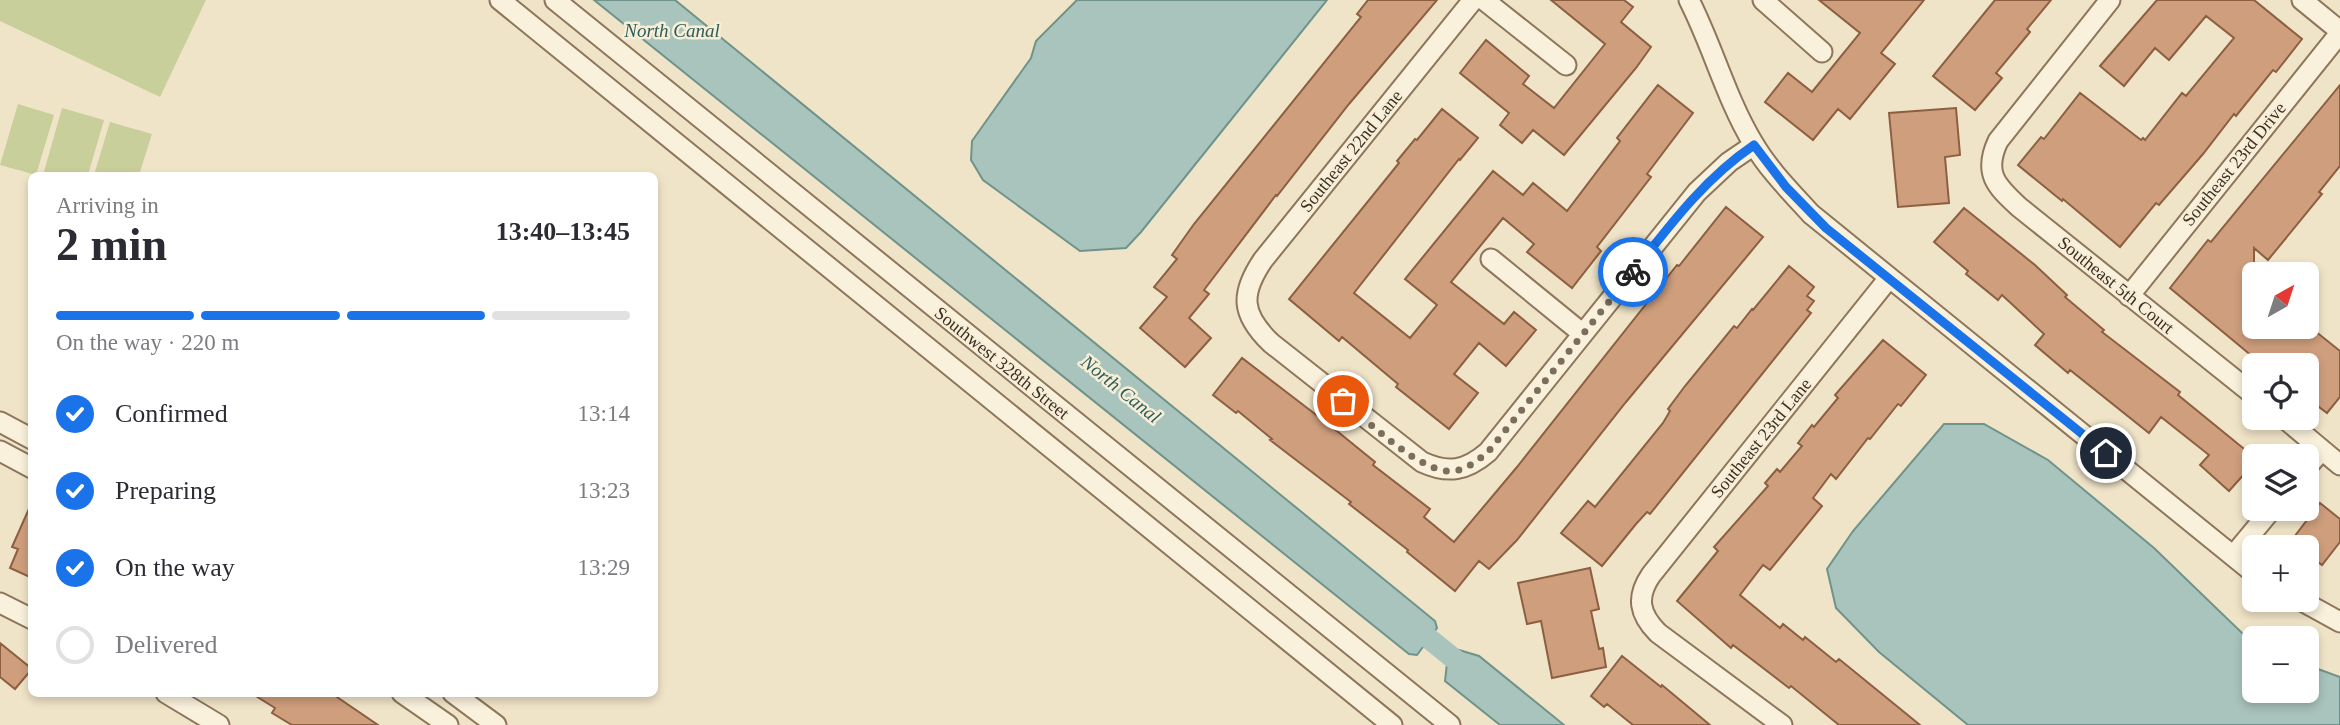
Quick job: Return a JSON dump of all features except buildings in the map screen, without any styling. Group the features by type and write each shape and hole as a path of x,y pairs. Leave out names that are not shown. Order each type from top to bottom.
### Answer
{"street":[{"name":"Southwest 328th Street","path":"499,0 1389,724"},
{"name":"Southwest 328th Street","path":"555,0 1450,725"},
{"name":"Southeast 22nd Lane","path":"1474,0 1263,260 1248,287 1247,310 1257,328 1271,343 1406,451 1422,462 1449,471 1472,464 1488,452 1583,334"},
{"path":"1485,0 1566,65"},
{"path":"1763,0 1822,52"},
{"name":"Southeast 5th Court","path":"2110,0 1998,141 1990,166 1994,178 2003,192 2242,385"},
{"path":"2302,0 2340,32"},
{"path":"1691,1 1739,117 1754,145 1811,214 2242,563"},
{"name":"Southeast 23rd Drive","path":"2129,296 2340,32"},
{"path":"1491,260 1583,334 1697,192 1729,162 1754,145"},
{"name":"Southeast 23rd Lane","path":"1782,725 1658,634 1645,618 1640,602 1643,589 1651,575 1889,278"},
{"path":"0,422 28,437"},
{"path":"2298,430 2340,465"},
{"path":"2319,453 2322,450"},
{"path":"0,451 28,466"},
{"path":"2233,556 2262,521"},
{"path":"0,603 28,617"},
{"path":"2319,610 2340,622"},
{"path":"173,697 219,725"},
{"path":"408,697 448,725"},
{"path":"458,697 496,725"}],"green space":[{"path":"0,0 206,0 160,97 0,21"},
{"path":"18,104 54,115 37,172 28,173 0,165"},
{"path":"62,108 104,120 89,172 44,172"},
{"path":"110,122 152,134 140,172 95,172"}],"water":[{"name":"North Canal","path":"594,0 675,0 1435,621 1437,628 1417,655 1409,654"},
{"path":"1077,0 1327,0 1126,248 1080,251 983,180 971,160 972,141 1031,58 1036,41"},
{"path":"1944,424 1984,424 2048,460 2154,548 2242,633 2242,703 2319,703 2319,669 2340,677 2340,725 1968,725 1879,652 1836,608 1827,569 1853,531"},
{"path":"1459,650 1479,656 1564,725 1500,725 1445,681 1447,663"}],"waterway":[{"name":"North Canal","path":"1406,620 1474,675"}],"way so far":[{"path":"1343,401 1422,462 1449,471 1472,464 1488,452 1633,272"}],"route":[{"path":"1633,272 1697,192 1729,162 1754,145 1786,187 1826,228 2106,453"}]}
